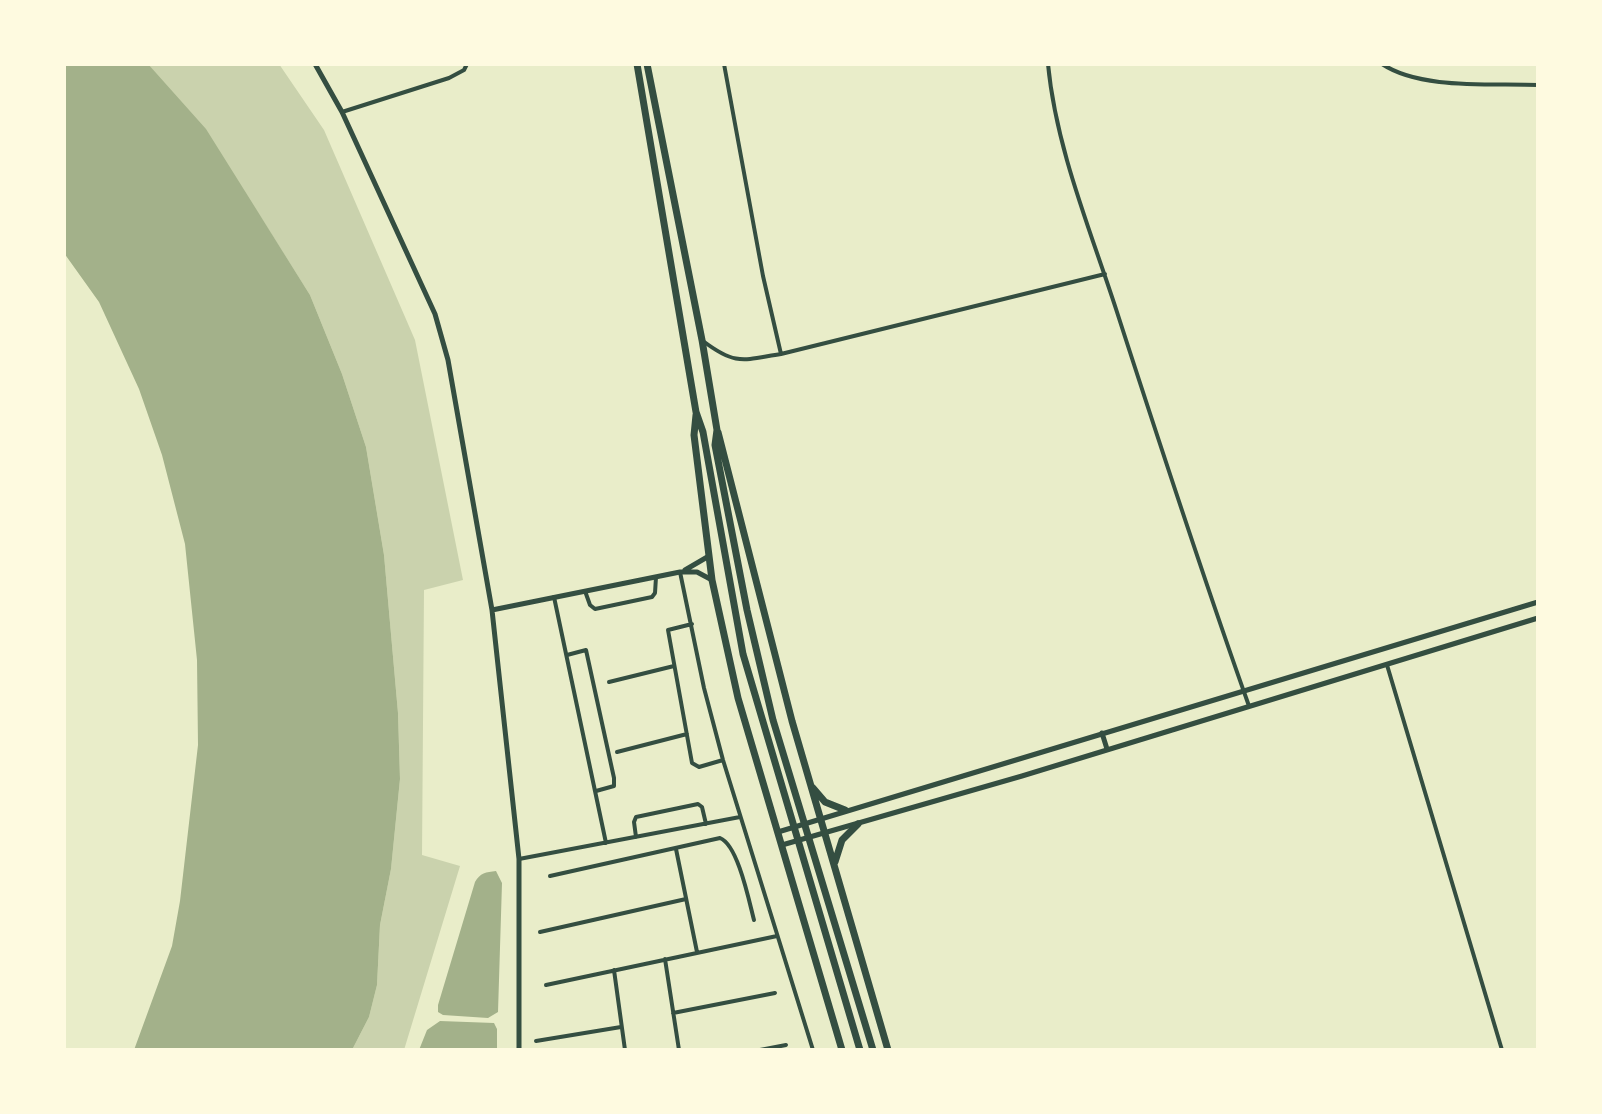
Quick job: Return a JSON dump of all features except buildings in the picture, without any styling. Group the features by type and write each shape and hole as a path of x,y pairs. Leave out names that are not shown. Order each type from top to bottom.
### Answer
{"highway":[{"path":"637,64 696,412 703,432 743,654 860,1050"},
{"path":"647,64 717,430 810,783 888,1050"},
{"path":"696,412 694,435 712,580 738,698 842,1050"},
{"path":"717,430 715,445 747,610 773,720 873,1050"},
{"path":"810,783 825,802 845,810"},
{"path":"834,863 842,840 858,824"}],"street":[{"path":"315,64 342,112 435,314 448,360 492,610 519,859 519,1050"},
{"path":"342,112 449,78 464,70 467,64"},
{"path":"724,64 763,276 781,354"},
{"path":"1048,64 1052,107 1171,479 1249,706"},
{"path":"1382,64 1433,81 1538,85"},
{"path":"702,340 728,359 781,354 1105,274"},
{"path":"680,572 709,556"},
{"path":"492,610 680,572 697,572 712,580"},
{"path":"680,572 723,760 813,1050"},
{"path":"585,591 590,605 595,609 654,595 656,577"},
{"path":"554,597 606,843"},
{"path":"778,832 1538,602"},
{"path":"782,845 1538,618"},
{"path":"692,624 668,630 692,763 699,767 723,760"},
{"path":"567,655 586,650 595,685 614,778 614,786 596,791"},
{"path":"1387,665 1502,1050"},
{"path":"609,682 674,666"},
{"path":"1102,733 1107,749"},
{"path":"617,752 687,734"},
{"path":"636,837 636,817 698,804 702,807 706,824"},
{"path":"519,859 740,817"},
{"path":"550,876 720,838 728,842 754,920"},
{"path":"676,849 697,952"},
{"path":"540,932 686,899"},
{"path":"546,985 777,936"},
{"path":"665,959 679,1050"},
{"path":"614,970 625,1050"},
{"path":"673,1013 775,993"},
{"path":"536,1041 621,1027"},
{"path":"760,1050 786,1045"}],"shaded area":[{"path":"64,64 148,64 206,129 310,295 342,374 366,447 384,555 398,713 400,779 391,869 380,925 377,985 369,1017 352,1050 134,1050 172,946 180,901 198,745 197,660 185,544 162,455 139,389 99,302 64,253"},
{"path":"148,64 279,64 324,130 415,340 463,580 424,590 422,855 460,866 404,1050 352,1050 369,1017 377,985 380,925 391,869 400,779 398,713 384,555 366,447 342,374 310,295 262,219"},
{"path":"496,871 502,883 498,1012 488,1018 443,1015 438,1012 438,1005 475,882 484,874"},
{"path":"440,1021 494,1023 497,1050 419,1050 427,1030"}]}
